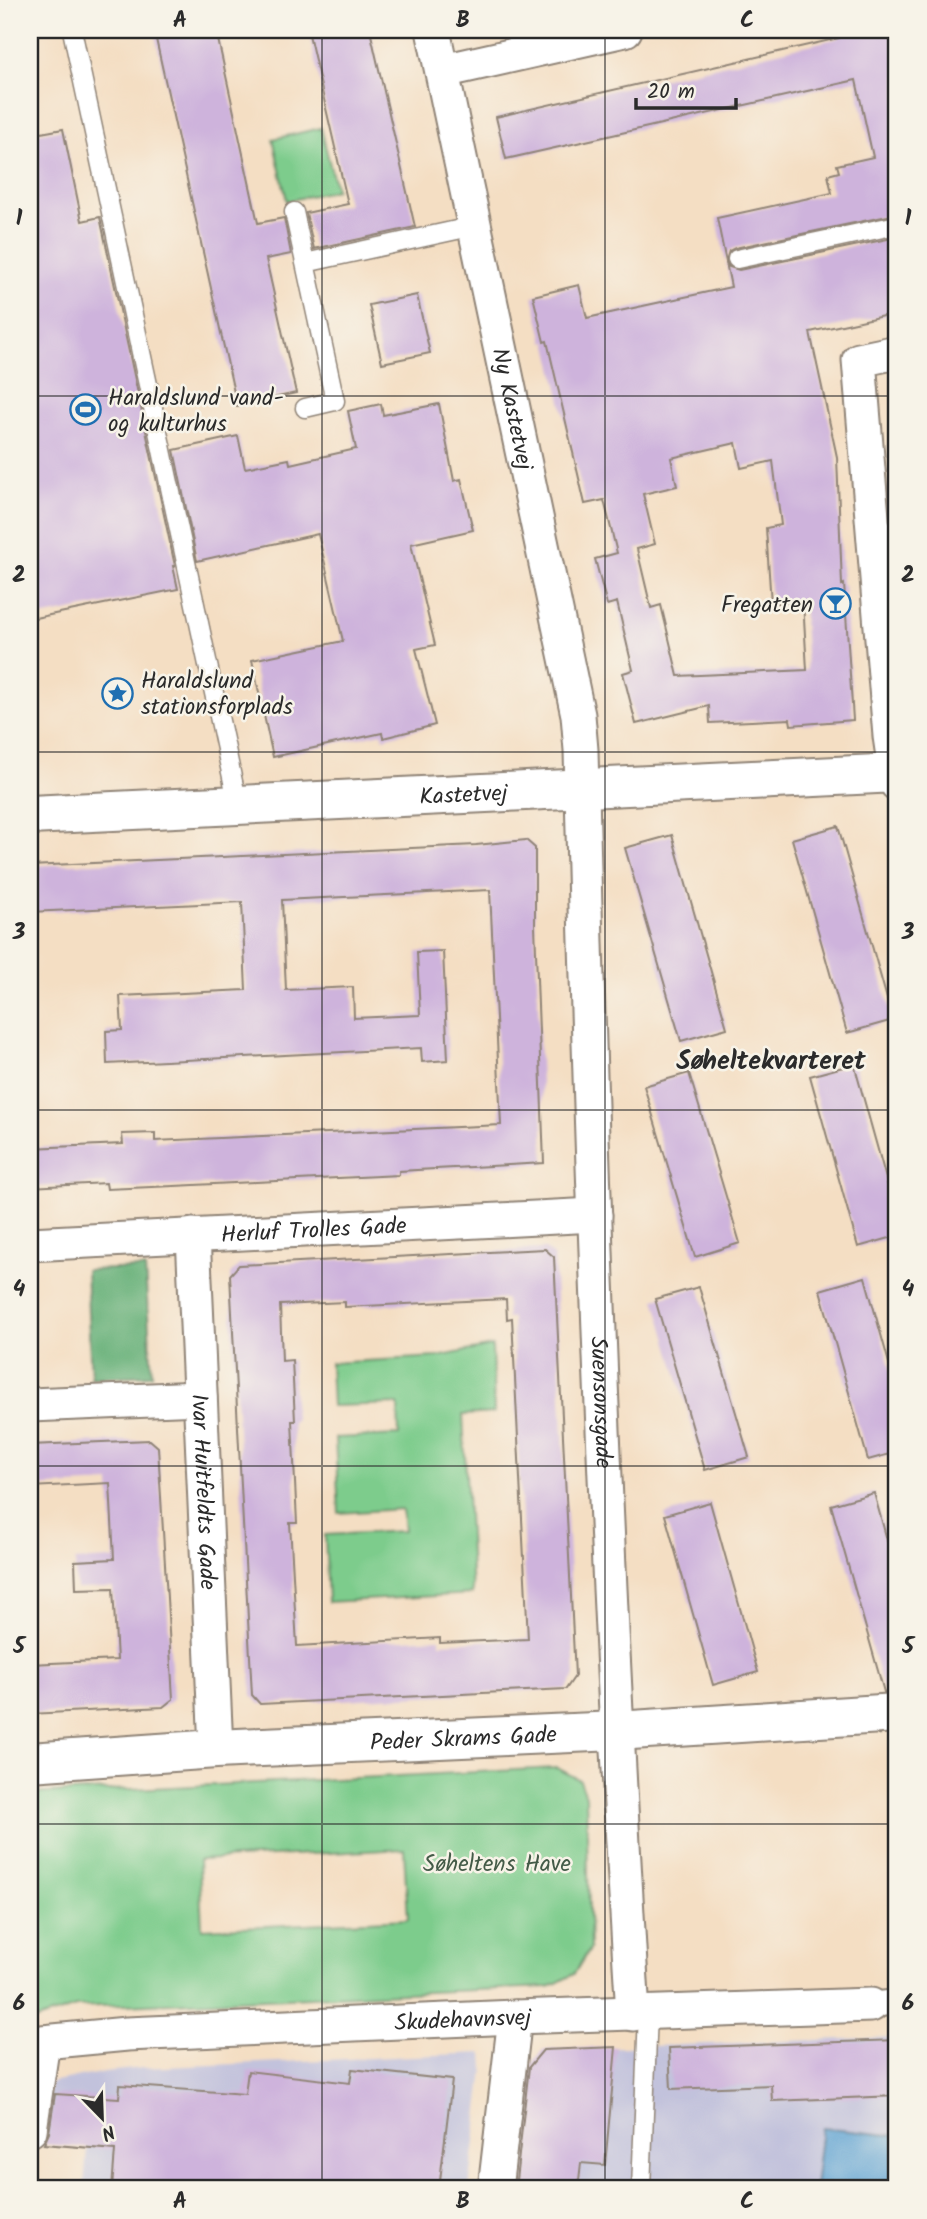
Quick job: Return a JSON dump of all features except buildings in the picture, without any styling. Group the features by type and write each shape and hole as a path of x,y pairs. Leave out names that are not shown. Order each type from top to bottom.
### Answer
{"street":[{"name":"Ny Kastetvej","path":"433,30 578,715 582,789"},
{"path":"443,71 625,30"},
{"path":"897,352 859,360 889,722 897,777"},
{"name":"Kastetvej","path":"30,815 897,777"},
{"name":"Suensonsgade","path":"582,789 595,1215 616,1731 641,2014"},
{"name":"Herluf Trolles Gade","path":"30,1244 595,1215"},
{"name":"Ivar Huitfeldts Gade","path":"192,1235 216,1749"},
{"path":"30,1405 200,1398"},
{"name":"Peder Skrams Gade","path":"30,1762 216,1749 616,1731 897,1713"},
{"name":"Skudehavnsvej","path":"36,2044 127,2034 884,2003"},
{"path":"495,2189 515,2017"},
{"path":"30,2130 36,2044"}],"lane":[{"path":"72,30 238,805"},
{"path":"294,212 335,401 305,408"},
{"path":"737,259 897,225"},
{"path":"305,263 475,226"},
{"path":"641,2014 641,2189"}],"shaded area":[{"path":"897,2037 897,2136 822,2128 815,2187 832,2189 515,2189 529,2067 543,2050"},
{"path":"483,2053 484,2070 469,2189 211,2189 218,2092 120,2085 112,2189 84,2189 87,2147 44,2144 50,2083 105,2072 143,2068"}],"green space":[{"path":"321,128 336,190 287,201 273,139"},
{"path":"145,1268 152,1375 91,1378 86,1270"},
{"path":"492,1346 494,1413 463,1415 472,1594 328,1602 325,1535 404,1531 402,1509 339,1513 335,1438 399,1435 398,1404 332,1406 330,1363 437,1357"},
{"name":"Søheltens Have","path":"557,1768 580,1780 586,1796 590,1948 574,1974 549,1987 76,2007 30,2022 30,1794","holes":["404,1849 408,1919 202,1929 199,1860"]}],"water":[{"path":"822,2128 897,2136 897,2189 815,2187"}],"place":[{"name":"Haraldslund vand- og kulturhus","path":"85,410"},
{"name":"Fregatten","path":"836,604"},
{"name":"Haraldslund stationsforplads","path":"118,693"}],"district":[{"name":"Søheltekvarteret","path":"771,1060"}]}
